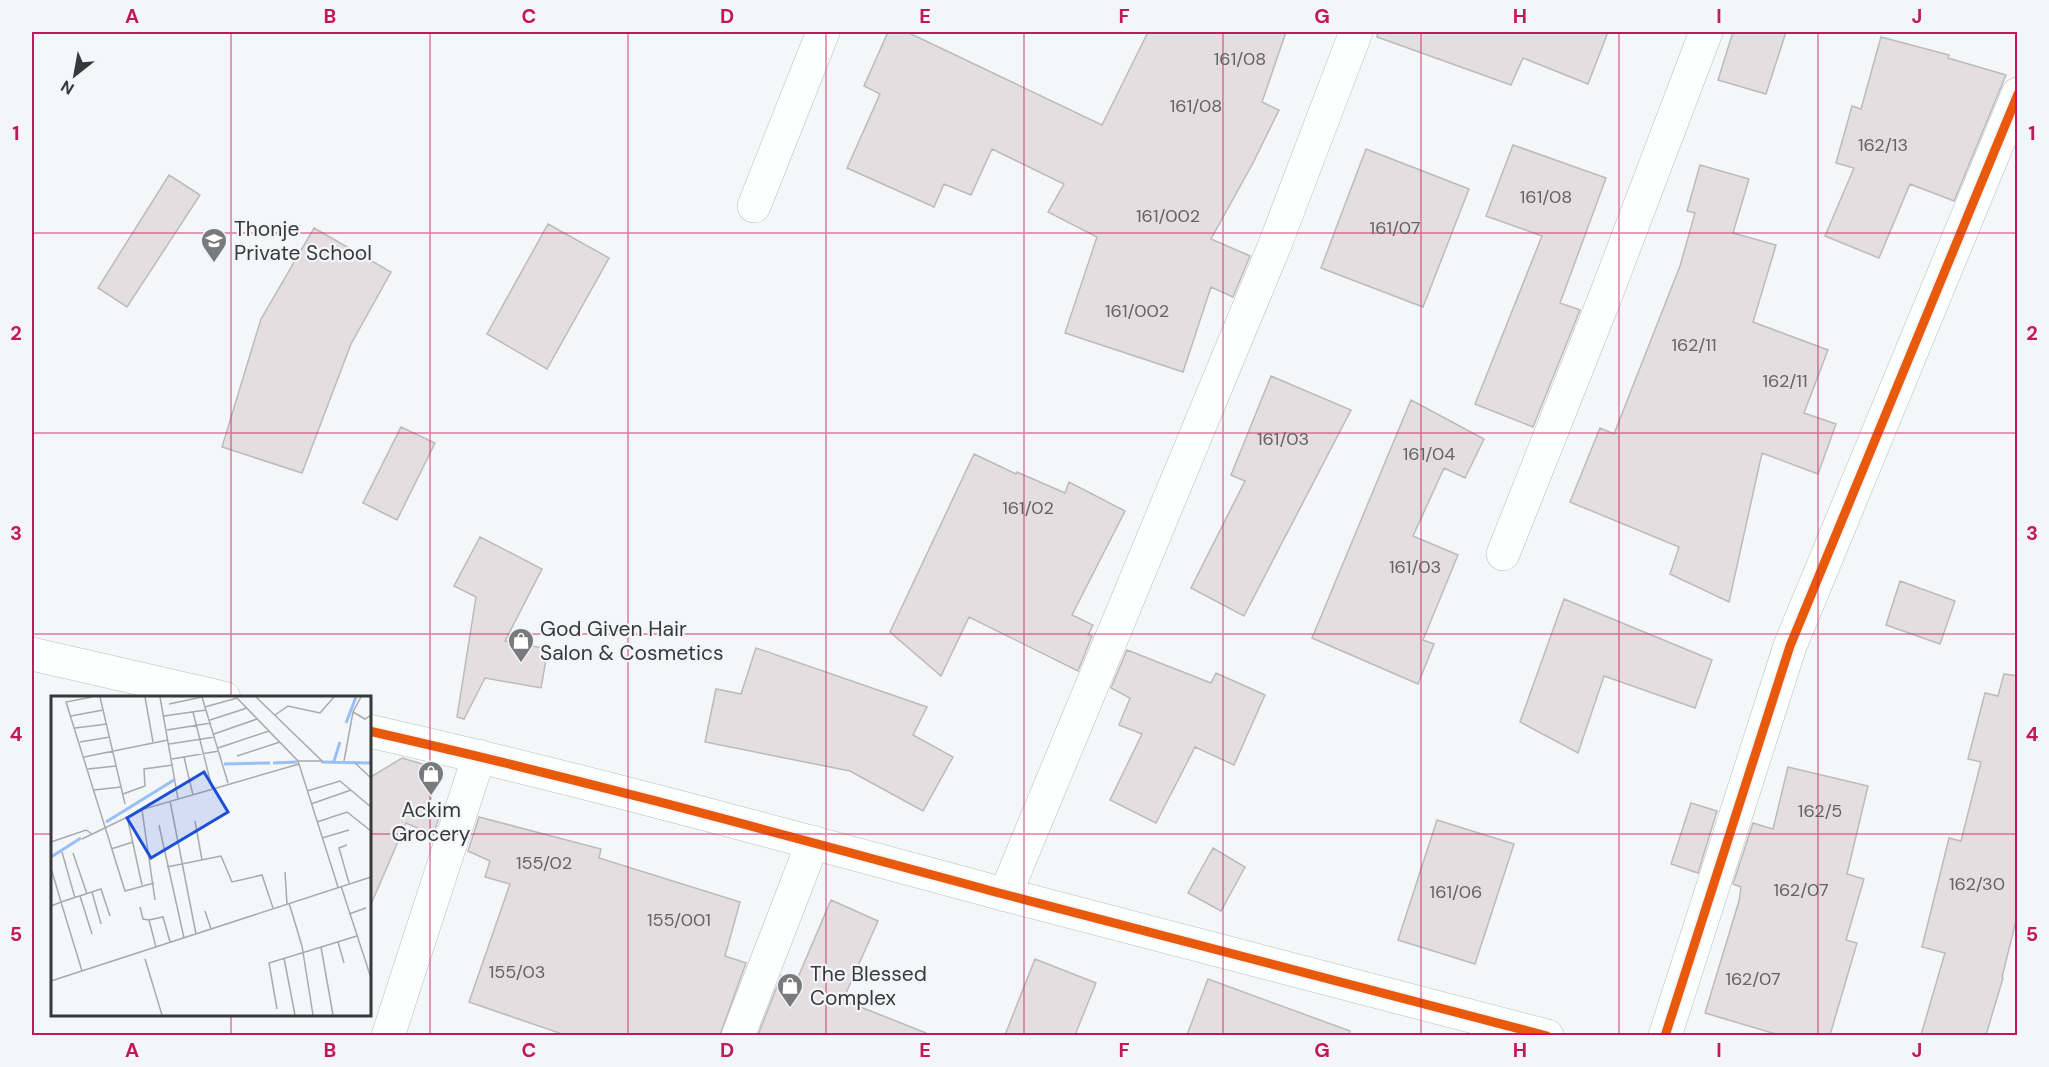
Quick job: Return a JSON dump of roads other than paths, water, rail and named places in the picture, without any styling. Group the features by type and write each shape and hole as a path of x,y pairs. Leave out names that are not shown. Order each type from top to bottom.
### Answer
{"street":[{"path":"754,206 823,32"},
{"path":"1005,895 1269,258 1356,32"},
{"path":"1503,554 1604,300 1706,32"},
{"path":"1665,1035 1790,646 2018,94"},
{"path":"33,660 214,696"},
{"path":"370,731 479,756 813,842 1005,895 1547,1035"},
{"path":"388,1035 479,756"},
{"path":"738,1035 813,842"}],"place":[{"name":"Thonje Private School","path":"214,264"},
{"name":"God Given Hair Salon & Cosmetics","path":"521,664"},
{"name":"Ackim Grocery","path":"431,797"},
{"name":"The Blessed Complex","path":"790,1009"}]}
